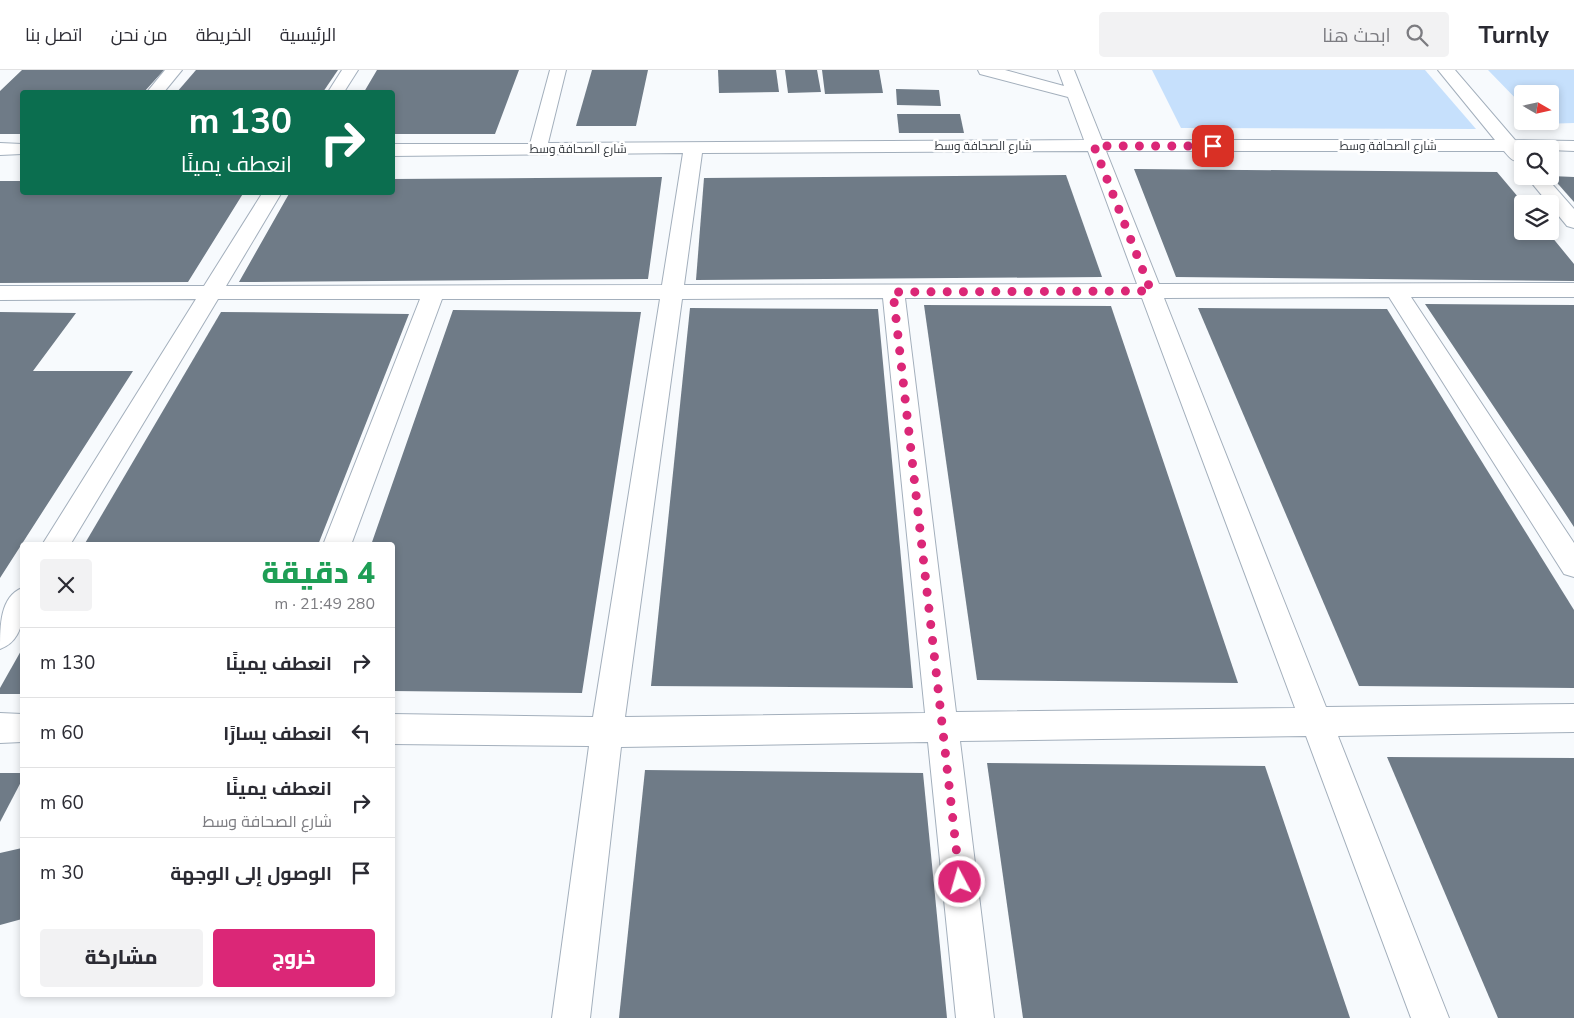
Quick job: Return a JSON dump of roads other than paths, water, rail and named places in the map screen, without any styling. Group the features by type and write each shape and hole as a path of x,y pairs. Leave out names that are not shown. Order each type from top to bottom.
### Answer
{"street":[{"path":"157,90 174,70"},
{"path":"337,90 350,70"},
{"path":"536,150 558,70"},
{"path":"986,70 1075,94"},
{"path":"1066,70 1430,1018"},
{"path":"1446,70 1514,151"},
{"name":"شارع الصحافة وسط","path":"395,150 1094,146 1574,146"},
{"path":"0,149 20,149"},
{"path":"571,1018 606,732 693,149"},
{"path":"1543,185 1574,222"},
{"path":"58,542 272,195"},
{"path":"0,294 1574,290"},
{"path":"1396,291 1574,566"},
{"path":"338,542 434,292"},
{"path":"893,292 975,1018"},
{"path":"0,636 20,603"},
{"path":"395,729 606,732 1574,718"},
{"path":"0,728 20,728"}]}
